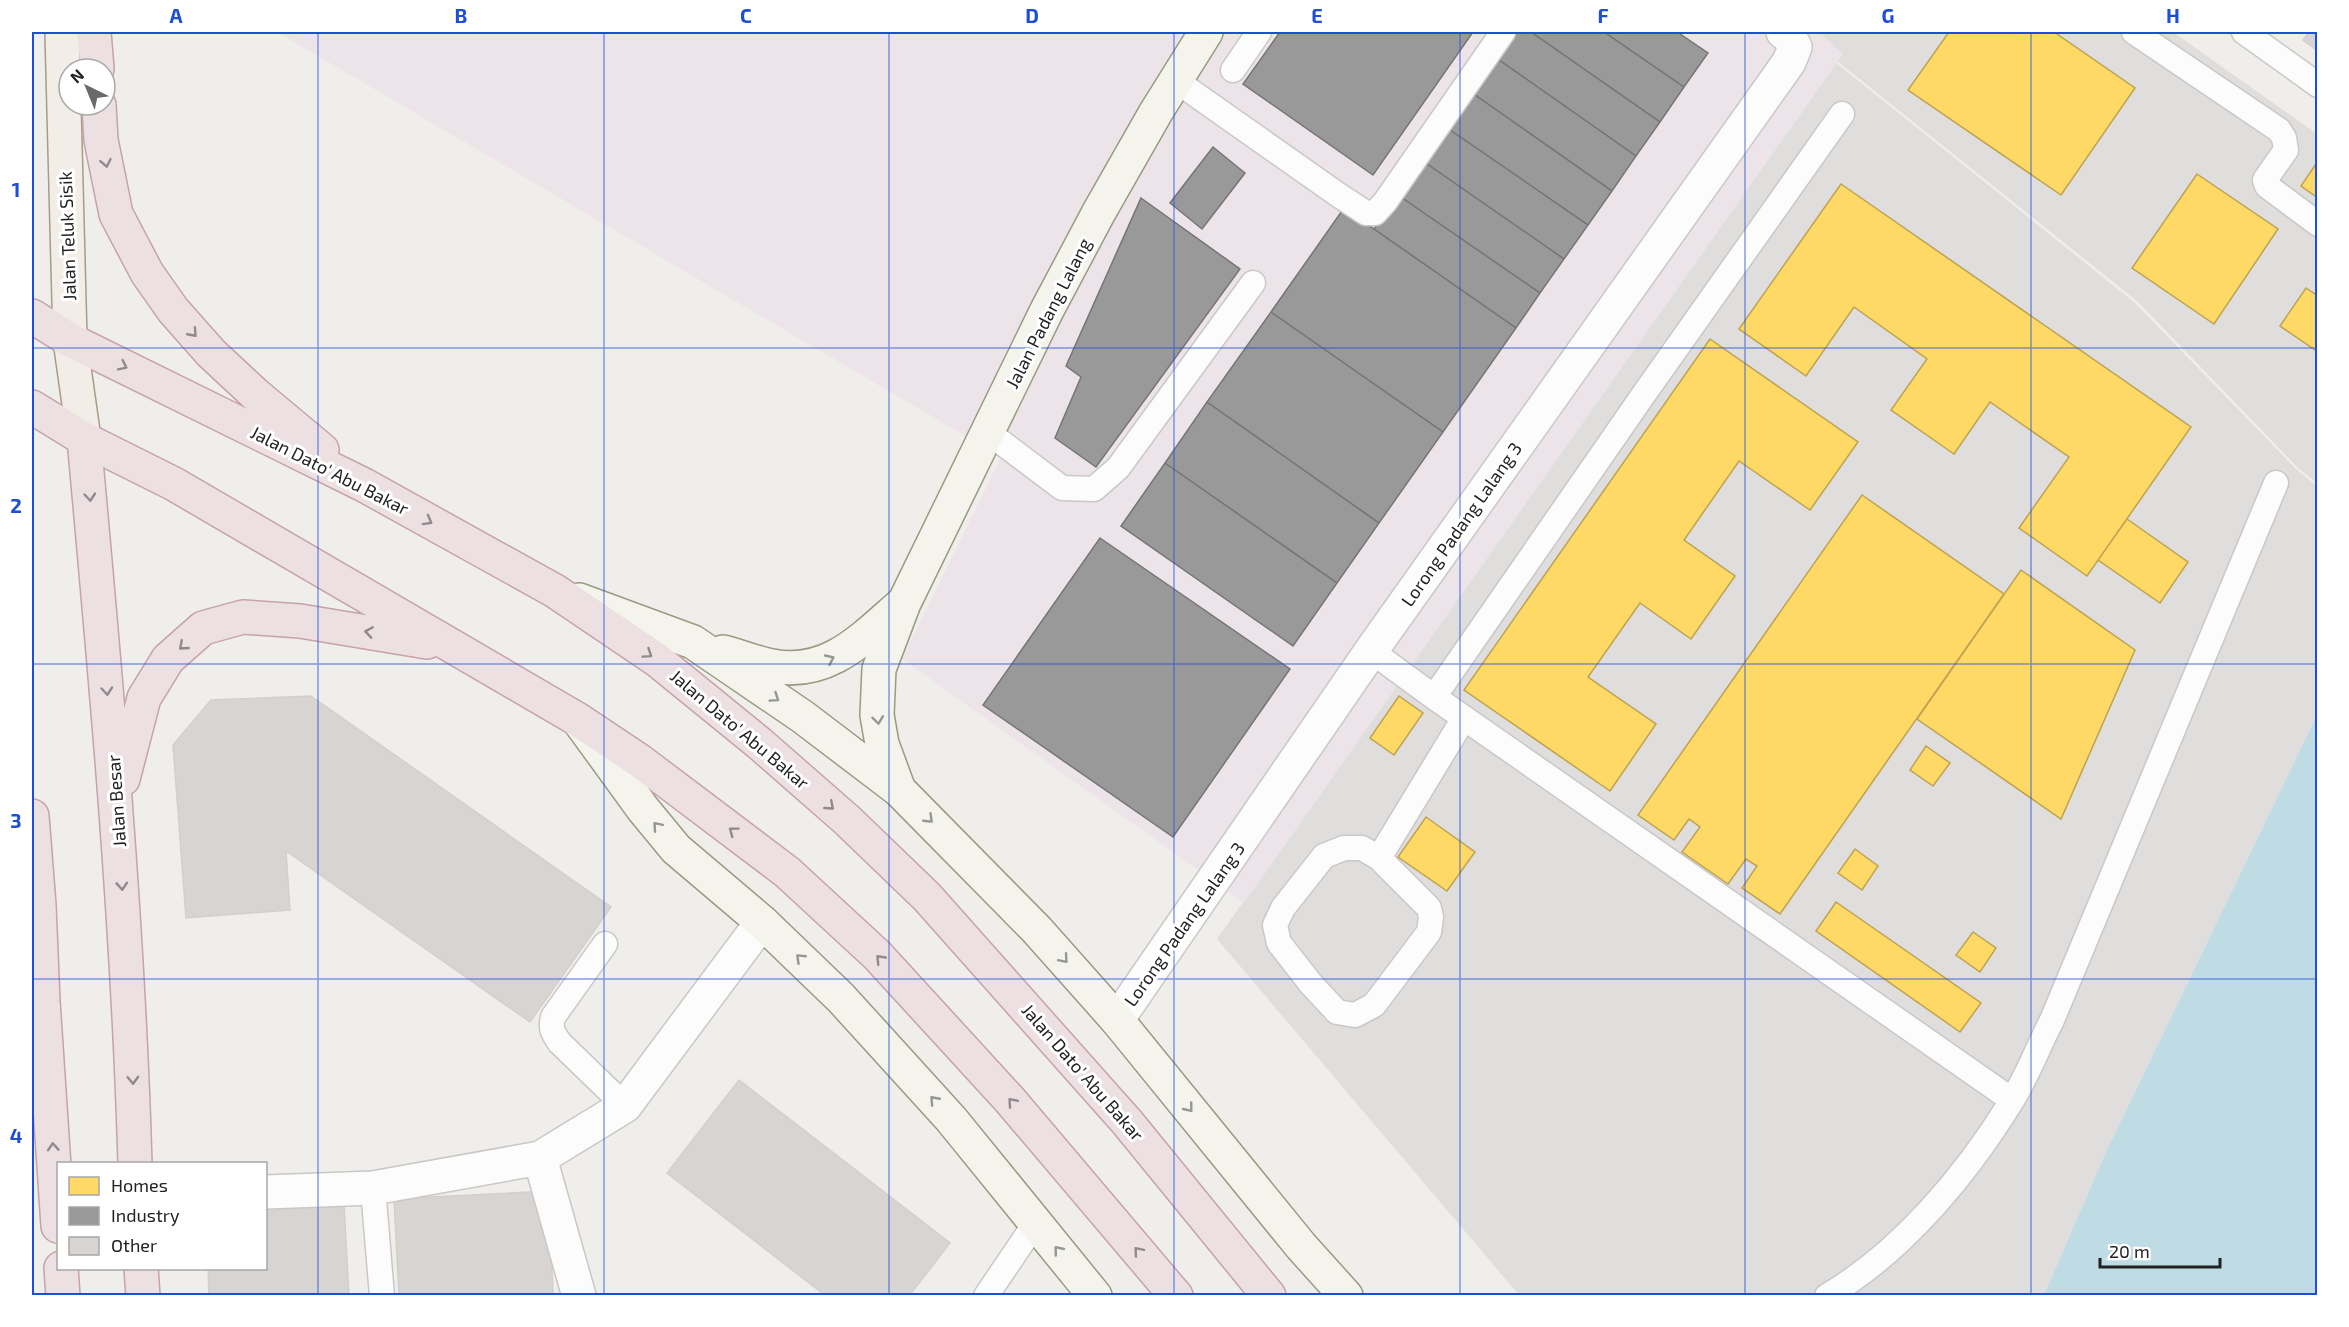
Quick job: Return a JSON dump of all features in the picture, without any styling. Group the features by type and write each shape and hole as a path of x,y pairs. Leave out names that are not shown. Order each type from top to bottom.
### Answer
{"highway":[{"path":"94,32 96,57"},
{"path":"100,117 101,140 116,214 147,273 173,310 211,353 255,394 364,485"},
{"name":"Jalan Dato' Abu Bakar","path":"32,316 70,340 364,485 555,591 657,660 847,820 927,897 1127,1122 1262,1288"},
{"path":"32,407 84,439 174,484 577,719 640,761 787,872 877,956 1010,1099 1176,1296"},
{"name":"Jalan Besar","path":"84,439 117,802 131,1026 135,1162"},
{"path":"117,802 144,698 168,659 203,628 243,617 300,621 447,645"},
{"path":"32,816 39,905 37,1001 57,1215"},
{"path":"32,857 39,905"},
{"path":"62,1270 63,1296"},
{"path":"141,1270 143,1296"}],"main road":[{"name":"Jalan Teluk Sisik","path":"62,32 70,340 84,439"}],"street":[{"name":"Jalan Padang Lalang","path":"899,790 882,744 877,715 879,669 904,603 1047,310 1098,212 1206,32"},
{"name":"Lorong Padang Lalang 3","path":"1118,1020 1371,651 1789,62 1795,47 1783,32"},
{"path":"555,591 693,642 773,667 799,668 821,664 848,651 904,603"},
{"path":"693,642 803,717 899,790 1037,930 1118,1020 1301,1246 1346,1296"},
{"path":"577,719 642,809 676,849 762,922 841,998 951,1119 1095,1296"},
{"path":"267,1192 373,1188 540,1158 625,1106 762,922"},
{"path":"540,1158 579,1296"}],"lane":[{"path":"1233,70 1259,32"},
{"path":"1176,80 1337,194 1366,213 1375,213 1503,32"},
{"path":"2134,32 2279,130 2284,138 2286,150 2265,180 2267,186 2318,224"},
{"path":"2244,32 2318,85"},
{"path":"1434,697 1842,114"},
{"path":"988,433 1062,488 1094,489 1118,468 1253,283"},
{"path":"1827,1296 1882,1256 1928,1212 1973,1159 2012,1100 2052,1020 2276,483"},
{"path":"1371,651 2012,1100"},
{"path":"1379,858 1464,718"},
{"path":"1344,848 1362,848 1379,858 1429,908 1431,918 1429,932 1374,1005 1355,1015 1337,1012 1311,984 1279,943 1275,925 1283,908 1324,856 1344,848"},
{"path":"606,944 553,1017 551,1026 560,1043 625,1106"},
{"path":"373,1188 382,1296"},
{"path":"986,1296 1036,1222"}],"shaded area":[{"path":"277,32 1819,32 1843,54 1244,903 902,659 1001,457"},
{"path":"1817,32 2173,32 2317,134 2317,483 2299,469 2137,301 1811,40"},
{"path":"1835,62 2135,303 2298,471 2317,486 2317,715 2106,1152 2044,1295 1519,1295 1217,939"}],"water":[{"path":"2317,715 2317,1295 2044,1295 2106,1152"}],"building: Homes":[{"path":"1949,32 2054,32 2135,88 2061,195 1908,90"},
{"path":"2318,161 2318,198 2301,186"},
{"path":"2197,174 2278,229 2214,324 2132,268"},
{"path":"1841,184 2191,427 2087,576 2019,528 2069,457 1990,402 1954,454 1891,410 1927,359 1854,307 1806,376 1739,329"},
{"path":"2306,288 2318,296 2318,352 2280,326"},
{"path":"1710,339 1858,442 1810,510 1739,461 1684,540 1735,576 1691,639 1640,603 1588,677 1656,724 1610,791 1464,690"},
{"path":"1862,495 2004,594 1780,914 1742,888 1757,866 1746,859 1728,884 1682,852 1700,827 1689,819 1674,840 1638,815"},
{"path":"2127,519 2188,562 2160,603 2098,560"},
{"path":"2021,570 2135,650 2061,819 1917,719"},
{"path":"1399,696 1423,713 1394,755 1370,738"},
{"path":"1926,746 1950,763 1933,786 1910,770"},
{"path":"1426,817 1475,852 1447,891 1398,857"},
{"path":"1855,849 1878,866 1862,890 1838,873"},
{"path":"1836,902 1981,1003 1960,1032 1816,931"},
{"path":"1973,932 1996,948 1980,972 1956,955"}],"building: Industry":[{"path":"1280,32 1473,32 1373,175 1243,84"},
{"path":"1513,32 1531,32 1660,122 1636,156 1495,57"},
{"path":"1531,32 1604,32 1684,87 1660,122"},
{"path":"1604,32 1677,32 1708,53 1684,87"},
{"path":"1495,57 1636,156 1612,191 1471,92"},
{"path":"1471,92 1612,191 1588,225 1446,127"},
{"path":"1446,127 1588,225 1564,259 1423,161"},
{"path":"1213,147 1245,173 1202,229 1170,203"},
{"path":"1423,161 1564,259 1540,293 1398,195"},
{"path":"1398,195 1540,293 1516,328 1374,229"},
{"path":"1141,198 1240,269 1096,467 1055,438 1081,377 1066,366"},
{"path":"1344,208 1516,328 1443,432 1271,312"},
{"path":"1271,312 1443,432 1379,523 1207,402"},
{"path":"1207,402 1379,523 1337,583 1165,463"},
{"path":"1165,463 1337,583 1293,646 1121,526"},
{"path":"1100,538 1290,669 1173,837 983,705"}],"building: Other":[{"path":"2309,32 2318,32 2318,51 2303,40"},
{"path":"311,696 611,907 530,1022 286,851 290,910 186,918 173,745 211,700"},
{"path":"739,1080 950,1243 909,1296 826,1296 667,1173"},
{"path":"549,1191 553,1296 399,1296 394,1199"},
{"path":"344,1204 349,1296 209,1296 208,1270 267,1270 267,1208"}]}
